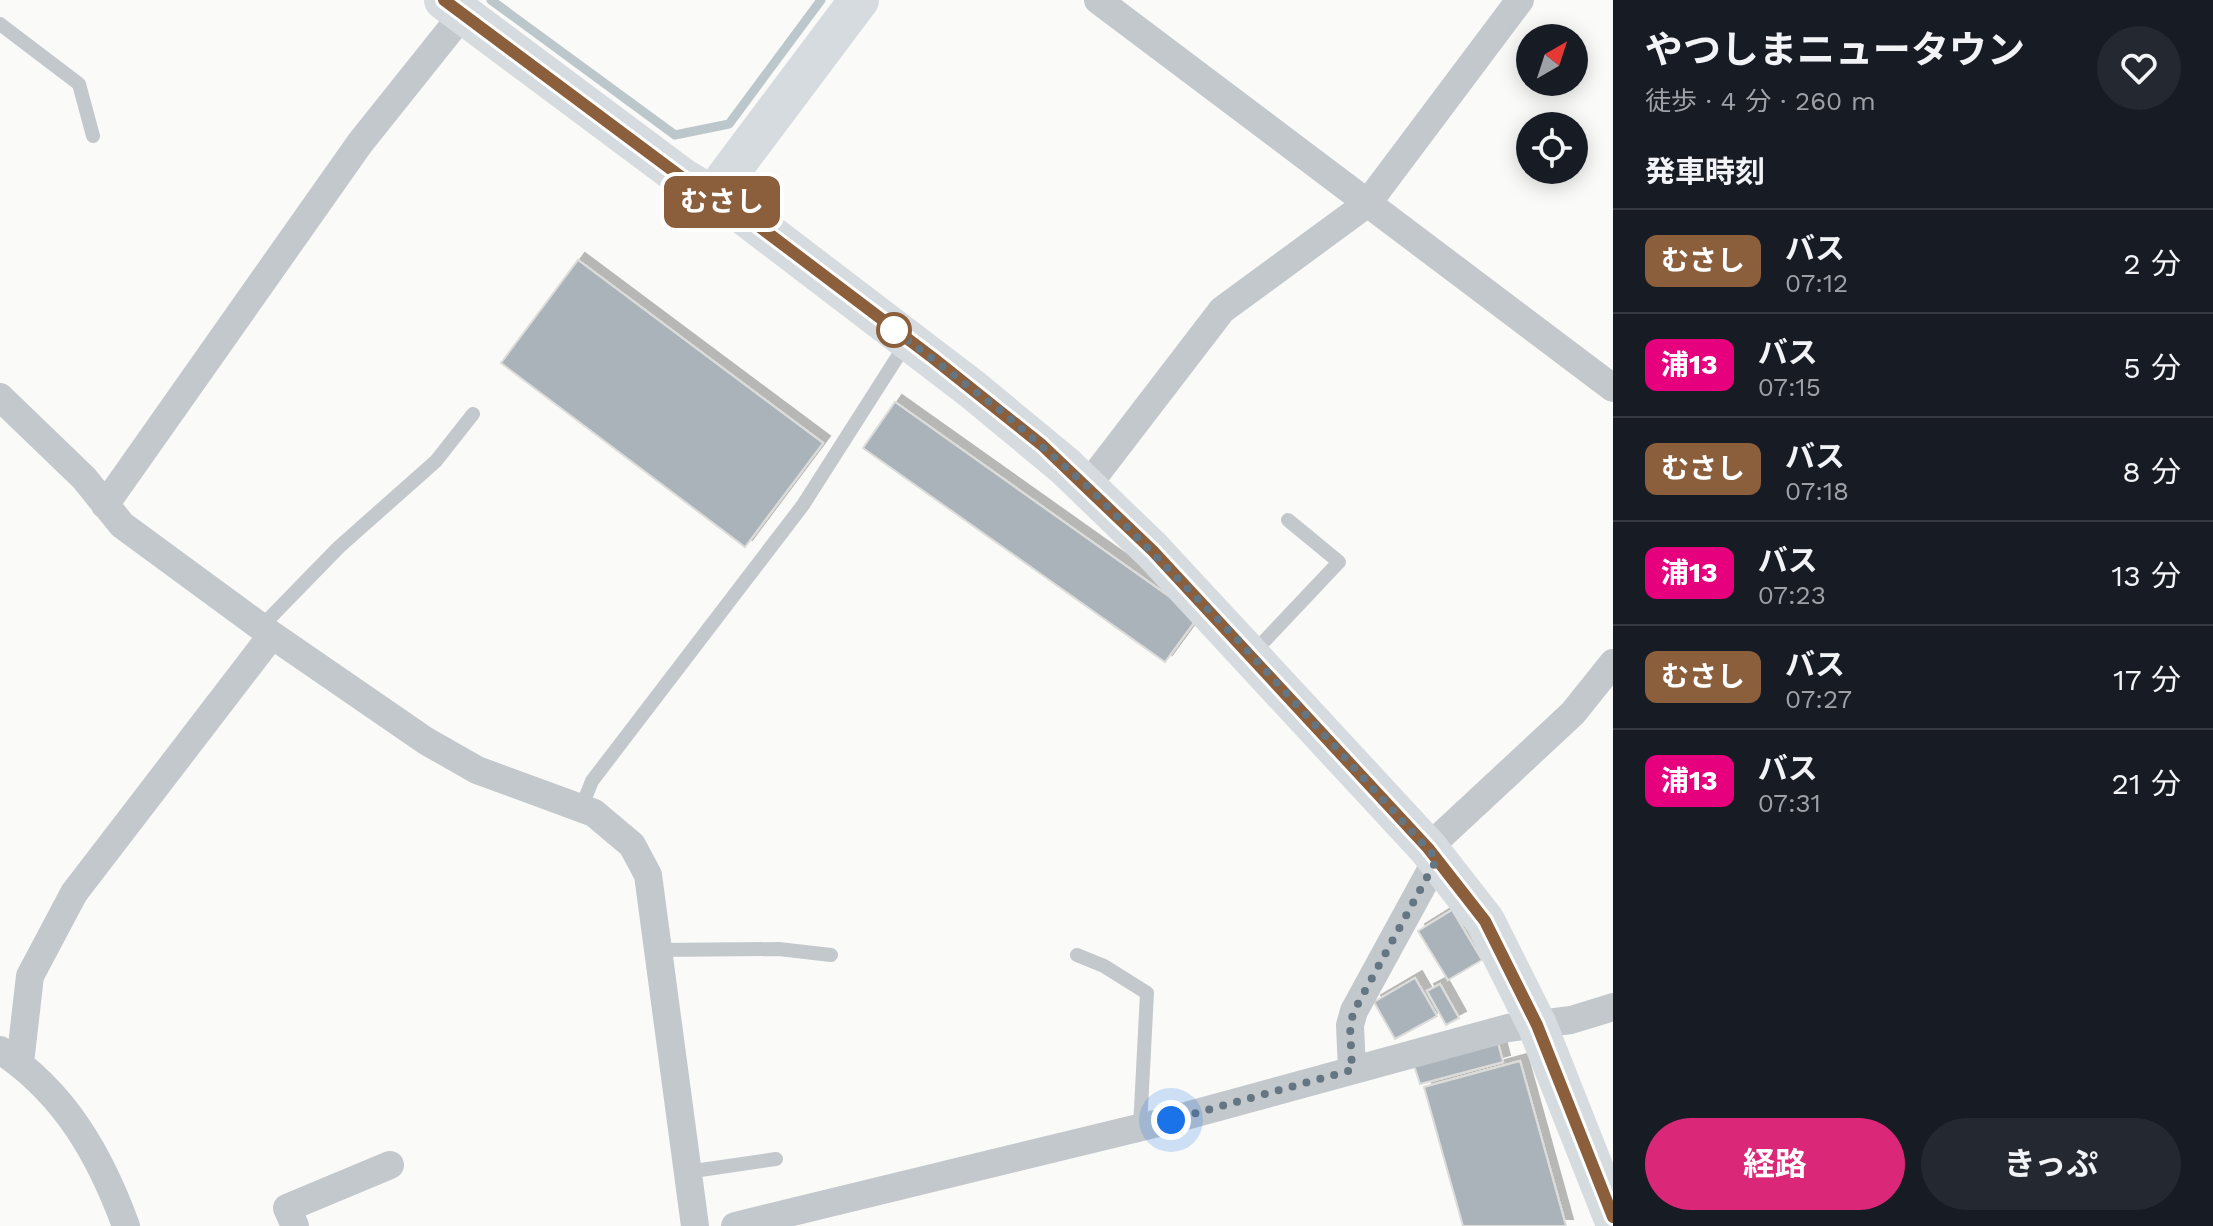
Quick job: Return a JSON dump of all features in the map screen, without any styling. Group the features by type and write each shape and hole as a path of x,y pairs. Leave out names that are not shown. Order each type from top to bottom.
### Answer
{"street":[{"path":"712,196 859,0"},
{"path":"1098,0 1613,388"},
{"path":"1087,486 1222,310 1366,203 1520,0"},
{"path":"105,505 454,7 712,196 744,215 1005,414 1087,486 1251,655 1433,853 1497,939 1537,1025 1613,1217"},
{"path":"0,397 84,478 122,525 267,631 460,761 582,806 632,845 648,875 695,1226"},
{"path":"126,1226 87,1137 10,1056 30,976 74,893 267,631"},
{"path":"1352,1070 1350,1025 1354,1011 1433,853 1573,713 1613,663"},
{"path":"735,1226 1140,1128 1508,1028 1571,1020 1613,1007"},
{"path":"295,1226 287,1208 390,1165"}],"lane":[{"path":"0,24 79,84 93,136"},
{"path":"582,806 592,781 803,505 908,340"},
{"path":"267,631 339,547 436,461 473,414"},
{"path":"1251,655 1339,562 1288,520"},
{"path":"658,950 779,949 831,955"},
{"path":"1077,955 1104,966 1147,993 1140,1128"},
{"path":"687,1172 776,1159"}],"building":[{"path":"578,260 823,443 745,547 501,363"},
{"path":"895,402 1198,617 1165,662 863,448"},
{"path":"1452,910 1482,960 1448,980 1418,931"},
{"path":"1415,978 1437,1016 1395,1039 1374,1002"},
{"path":"1440,984 1459,1018 1446,1025 1427,991"},
{"path":"1498,1043 1503,1062 1420,1084 1414,1065"},
{"path":"1520,1061 1566,1226 1463,1226 1424,1087"}],"waterway":[{"path":"491,0 675,135 729,124 821,0"}],"bus line":[{"name":"むさし","path":"444,0 684,179 744,215 933,358 1042,445 1153,551 1428,848 1485,921 1507,959 1537,1025 1613,1217"}],"route":[{"path":"894,330 884,322 1005,414 1087,486 1236,638 1437,859 1354,1011 1350,1025 1352,1070 1171,1120"}]}
